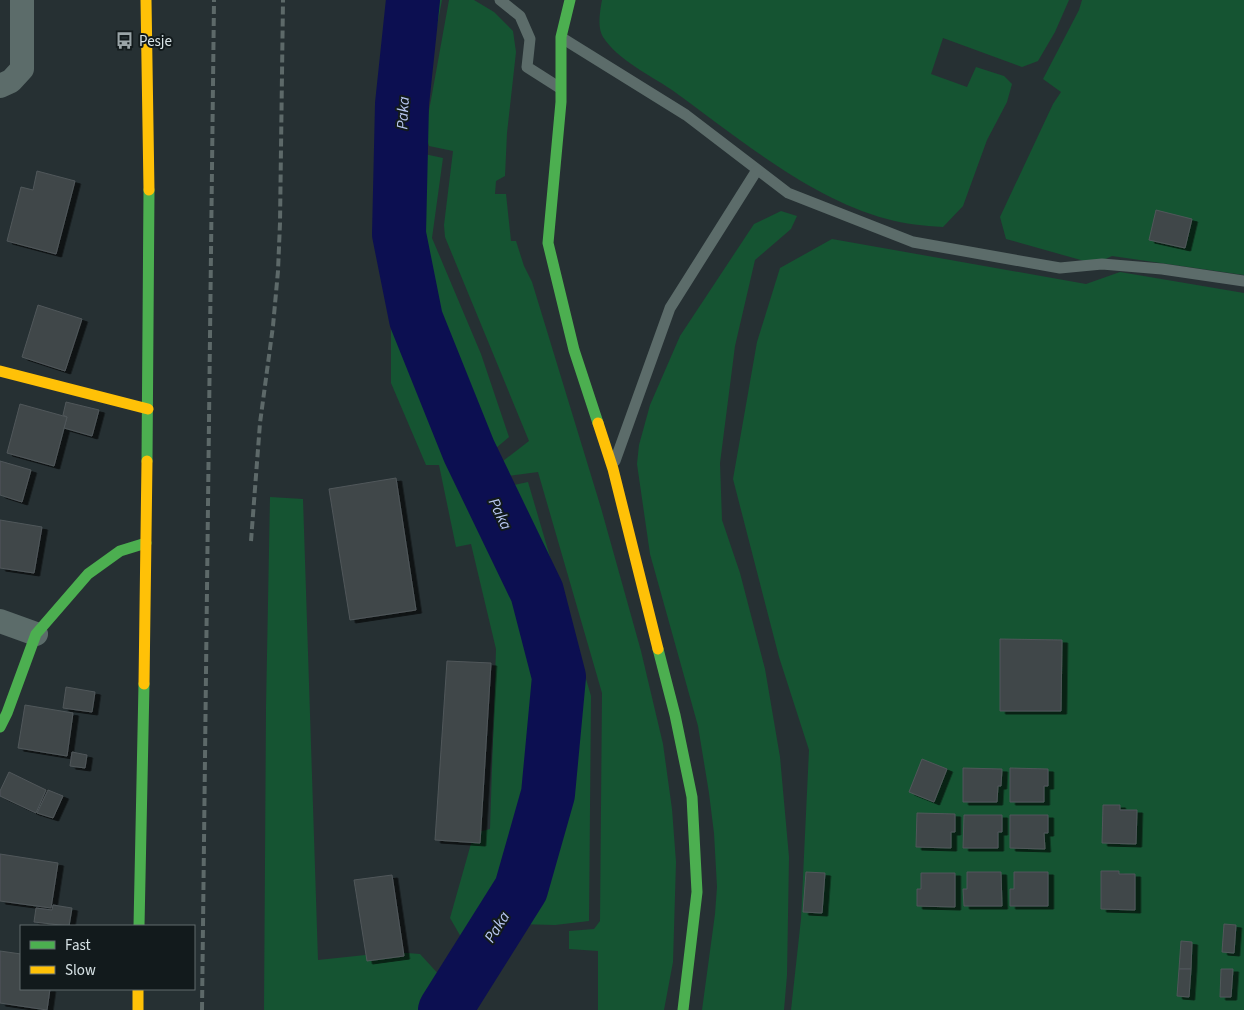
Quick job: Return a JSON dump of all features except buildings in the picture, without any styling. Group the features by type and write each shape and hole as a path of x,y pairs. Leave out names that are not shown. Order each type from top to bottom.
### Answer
{"street":[{"path":"0,86 11,81 22,68 22,0"},
{"path":"139,925 148,410 149,124 146,0"},
{"path":"570,0 561,37 561,102 548,243 574,350 613,468 676,715 692,797 697,892 683,1010"},
{"path":"0,371 148,410"},
{"path":"0,727 36,634 88,574 120,551 146,543"},
{"path":"0,622 36,634"},
{"path":"138,990 138,1010"}],"lane":[{"path":"500,0 520,16 530,39 527,68 561,89"},
{"path":"561,37 686,116 788,193 913,242 1060,268 1102,264 1162,269 1244,281"},
{"path":"613,468 670,308 757,170"}],"green space":[{"path":"425,0 442,0 416,137 415,152 443,158 432,238 481,354 509,437 489,454 462,405 420,287 411,223 414,71 417,25"},
{"path":"449,0 474,0 494,12 513,31 516,52 507,133 505,176 496,181 495,194 506,194 511,241 516,241 524,266 532,282 601,508 641,651 663,744 672,809 676,862 673,962 664,1010 598,1010 598,951 569,949 569,931 594,929 600,921 602,693 538,472 508,476 503,461 529,441 445,237 444,225 453,151 429,146 425,133"},
{"path":"602,0 1069,0 1055,32 1038,61 1022,67 943,38 931,74 967,87 976,67 1004,76 1012,84 1007,102 987,140 963,206 943,227 901,222 858,209 830,197 775,164 617,53 601,33"},
{"path":"1082,0 1244,0 1244,275 1112,256 1095,264 1006,239 1000,217 1053,104 1061,92 1043,79 1079,10"},
{"path":"781,211 797,216 791,229 755,260 735,346 720,463 722,520 740,573 765,669 780,757 789,857 787,975 784,1010 702,1010 717,887 714,833 698,726 650,554 637,464 639,445 650,405 680,336 754,224"},
{"path":"832,239 1086,284 1120,272 1244,293 1244,1010 791,1010 801,919 809,750 779,657 733,479 757,342 780,268"},
{"path":"391,302 395,305 434,406 513,568 528,626 536,686 532,779 522,833 499,896 465,944 450,918 474,833 490,829 496,649 471,544 456,547 439,465 426,465 391,383"},
{"path":"528,482 591,696 589,921 555,925 517,924 532,902 562,799 571,714 569,684 558,609 549,578 499,488"},
{"path":"270,497 303,499 318,960 394,952 420,954 442,978 426,1010 264,1010 266,708"}],"waterway":[{"name":"Paka","path":"413,0 402,104 399,234 416,319 469,451 537,592 559,677 548,794 521,889 445,1010"}],"railway":[{"path":"202,1010 214,0"},
{"path":"251,541 260,423 273,326 278,271 283,0"}],"traffic: fast":[{"path":"570,0 561,37 561,102 548,243 574,350 598,423"},
{"path":"147,461 149,190"},
{"path":"0,727 36,634 88,574 120,551 146,543"},
{"path":"658,649 675,715 692,797 697,892 683,1010"},
{"path":"139,925 144,684"}],"traffic: slow":[{"path":"146,0 149,190"},
{"path":"0,371 148,409"},
{"path":"598,423 613,469 658,649"},
{"path":"144,684 147,461"},
{"path":"138,990 138,1010"}],"place":[{"name":"Pesje","path":"125,41"}]}
